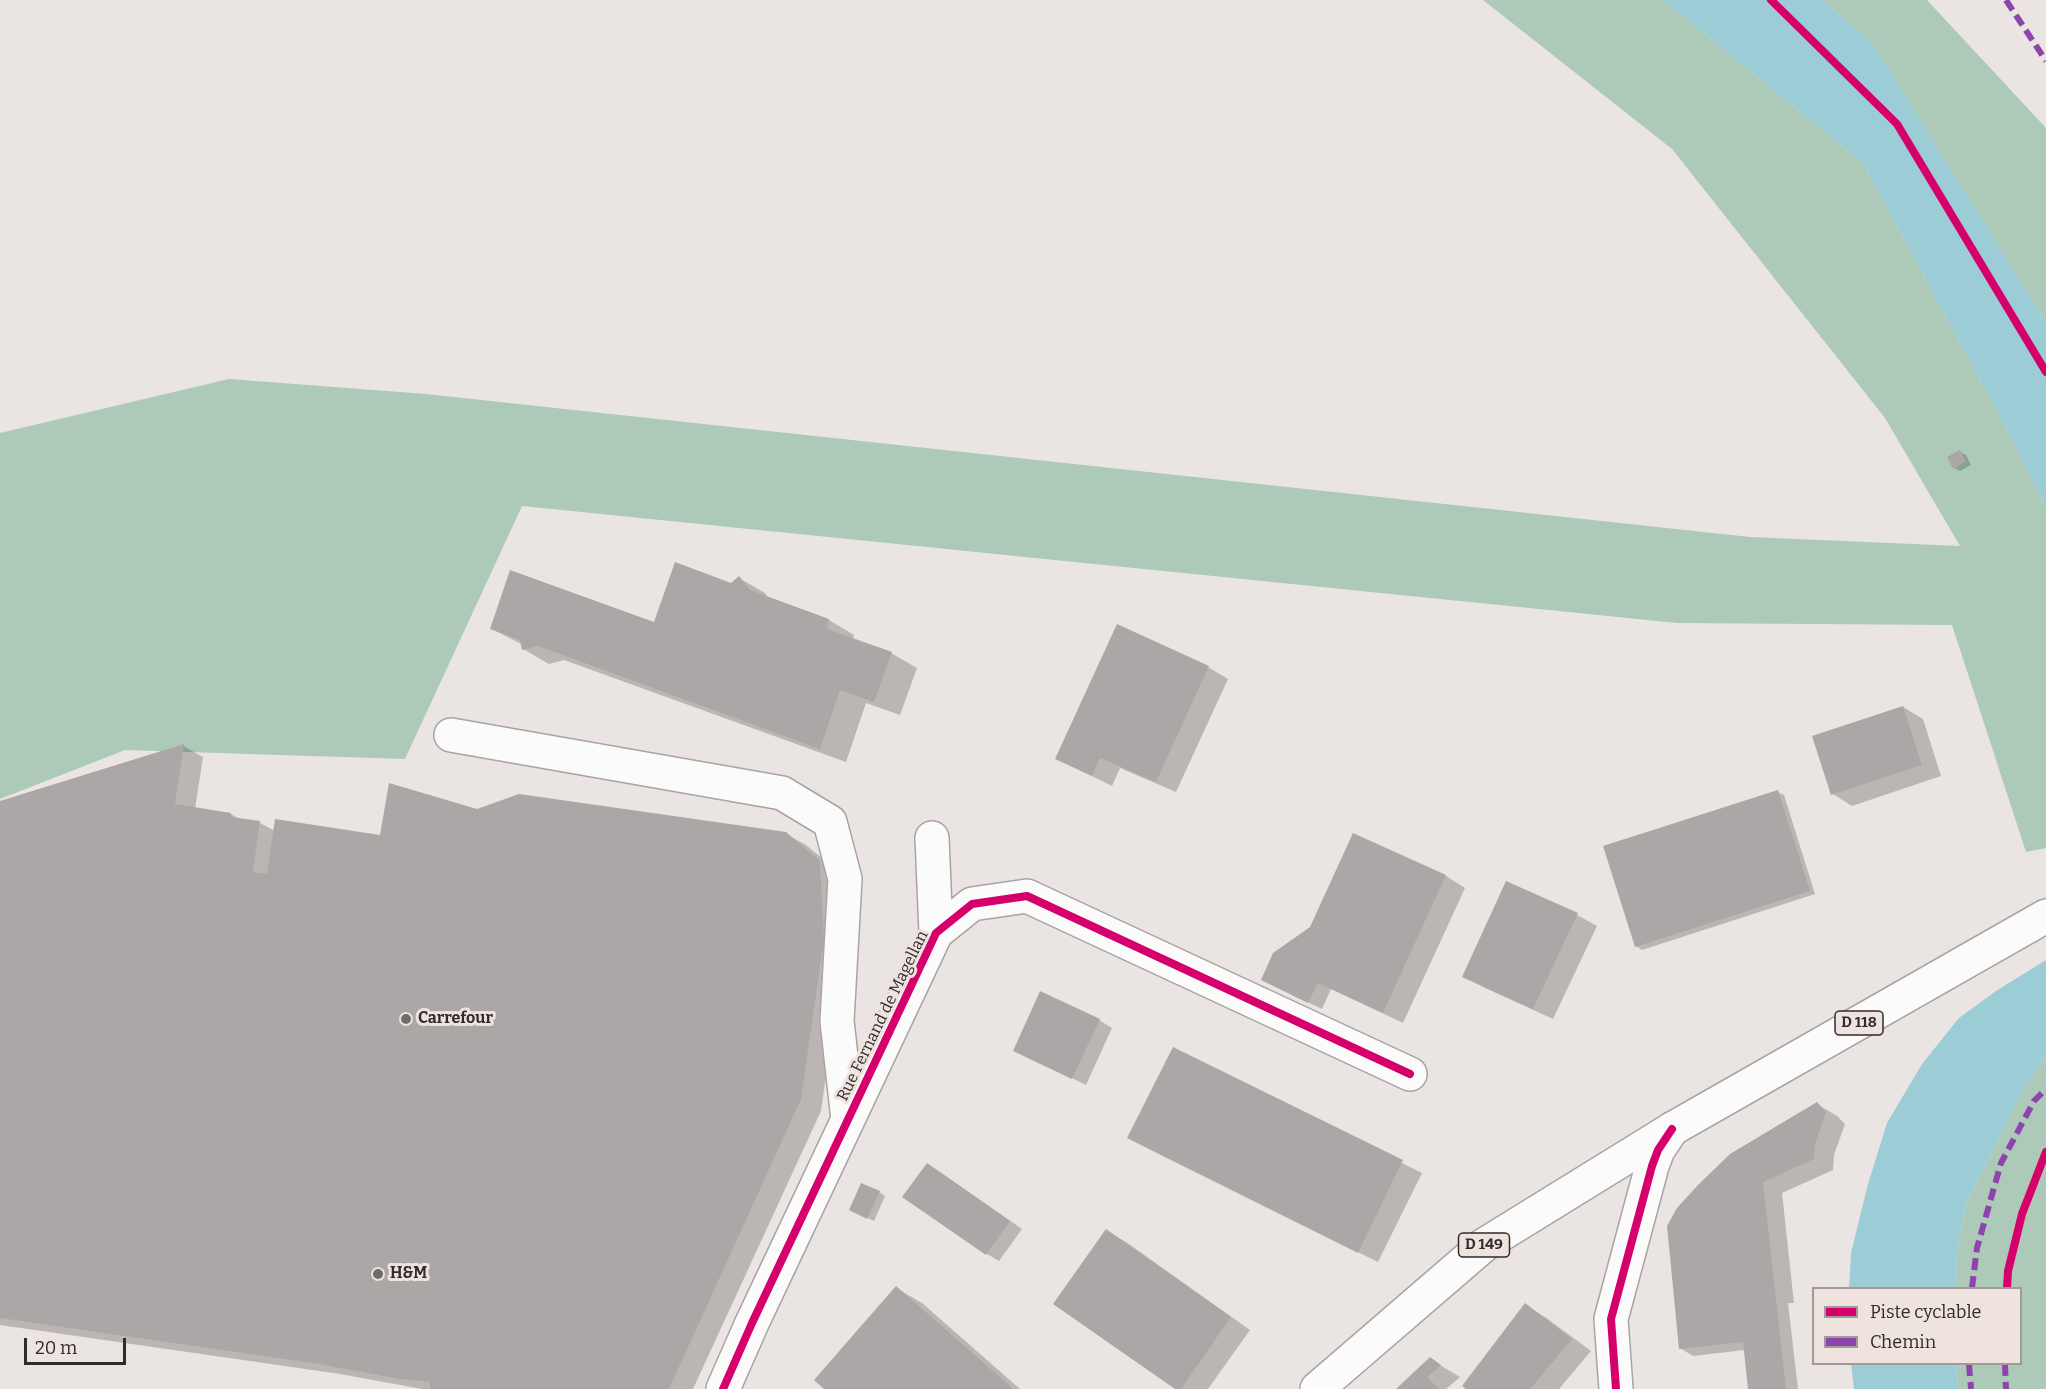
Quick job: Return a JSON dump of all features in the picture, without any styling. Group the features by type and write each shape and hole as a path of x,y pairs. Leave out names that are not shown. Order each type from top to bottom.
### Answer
{"street":[{"path":"451,735 782,793 830,822 845,879 837,1021 848,1120"},
{"path":"932,838 936,933"},
{"name":"Rue Fernand de Magellan","path":"723,1389 936,933 972,904 1027,896 1410,1074"},
{"name":"D 118","path":"1616,1389 1611,1319 1652,1166 1658,1150 1672,1130 2046,916"},
{"name":"D 149","path":"1317,1389 1484,1245 1672,1130"}],"green space":[{"path":"1483,0 1663,0 1863,163 2014,443 2046,507 2046,848 2026,852 1952,625 1677,623 522,506 405,759 125,750 0,799 0,433 229,379 426,394 1750,537 1960,546 1885,418 1672,149"},
{"path":"1822,0 1927,0 2046,128 2046,322 1873,44"},
{"path":"2046,1056 2046,1389 1958,1389 1956,1365 2022,1365 2022,1287 1956,1287 1957,1250 1967,1202 2023,1091"}],"water":[{"path":"1663,0 1822,0 1873,44 2046,322 2046,507 2014,443 1863,163"},
{"path":"2046,960 2046,1056 2023,1091 1967,1202 1957,1250 1956,1287 1849,1287 1851,1253 1868,1184 1887,1123 1922,1064 1959,1018 1996,991"},
{"path":"1851,1365 1956,1365 1958,1389 1854,1389"}],"building":[{"path":"1960,450 1966,461 1953,469 1947,457"},
{"path":"675,562 731,583 739,576 750,590 829,619 827,629 892,652 874,702 840,690 820,749 538,646 522,650 520,640 490,629 510,570 654,622"},
{"path":"1117,624 1209,666 1156,782 1100,758 1092,776 1055,759"},
{"path":"1903,706 1922,765 1831,795 1812,736"},
{"name":"Carrefour","path":"184,744 175,804 231,813 231,817 260,821 253,872 267,874 275,819 380,835 389,783 477,809 519,794 786,832 820,861 824,939 801,1099 669,1389 430,1389 430,1382 0,1318 0,801"},
{"path":"1778,790 1810,891 1635,947 1603,846"},
{"path":"1353,833 1446,875 1383,1013 1318,983 1308,1003 1261,980 1273,953 1310,927"},
{"path":"1506,881 1578,913 1533,1009 1462,977"},
{"path":"1040,991 1100,1019 1072,1079 1013,1051"},
{"path":"1173,1047 1403,1160 1358,1253 1127,1138"},
{"path":"1817,1102 1826,1112 1815,1144 1814,1159 1763,1182 1786,1389 1748,1389 1743,1342 1679,1349 1667,1226 1677,1208 1730,1154"},
{"path":"927,1163 1010,1221 986,1255 902,1197"},
{"path":"861,1183 880,1191 867,1219 849,1210"},
{"path":"1106,1229 1231,1317 1181,1389 1175,1389 1053,1304"},
{"path":"896,1286 1013,1389 824,1389 814,1380"},
{"path":"1525,1303 1572,1339 1530,1389 1466,1389 1462,1386"},
{"path":"1430,1357 1441,1365 1427,1377 1439,1389 1396,1389"}],"marked path":[{"path":"2006,0 2046,61"},
{"path":"1972,1287 1977,1248 2001,1163 2034,1101 2046,1089"},
{"path":"1969,1365 1971,1389"},
{"path":"2005,1365 2006,1389"}],"cycle path":[{"path":"1771,0 1897,124 2046,372"},
{"path":"723,1389 936,933 972,904 1027,896 1410,1074"},
{"path":"1616,1389 1611,1319 1652,1166 1658,1150 1672,1129"},
{"path":"2007,1287 2008,1271 2022,1214 2046,1152"}],"place":[{"name":"Carrefour","path":"406,1019"},
{"name":"H&M","path":"378,1274"}]}
